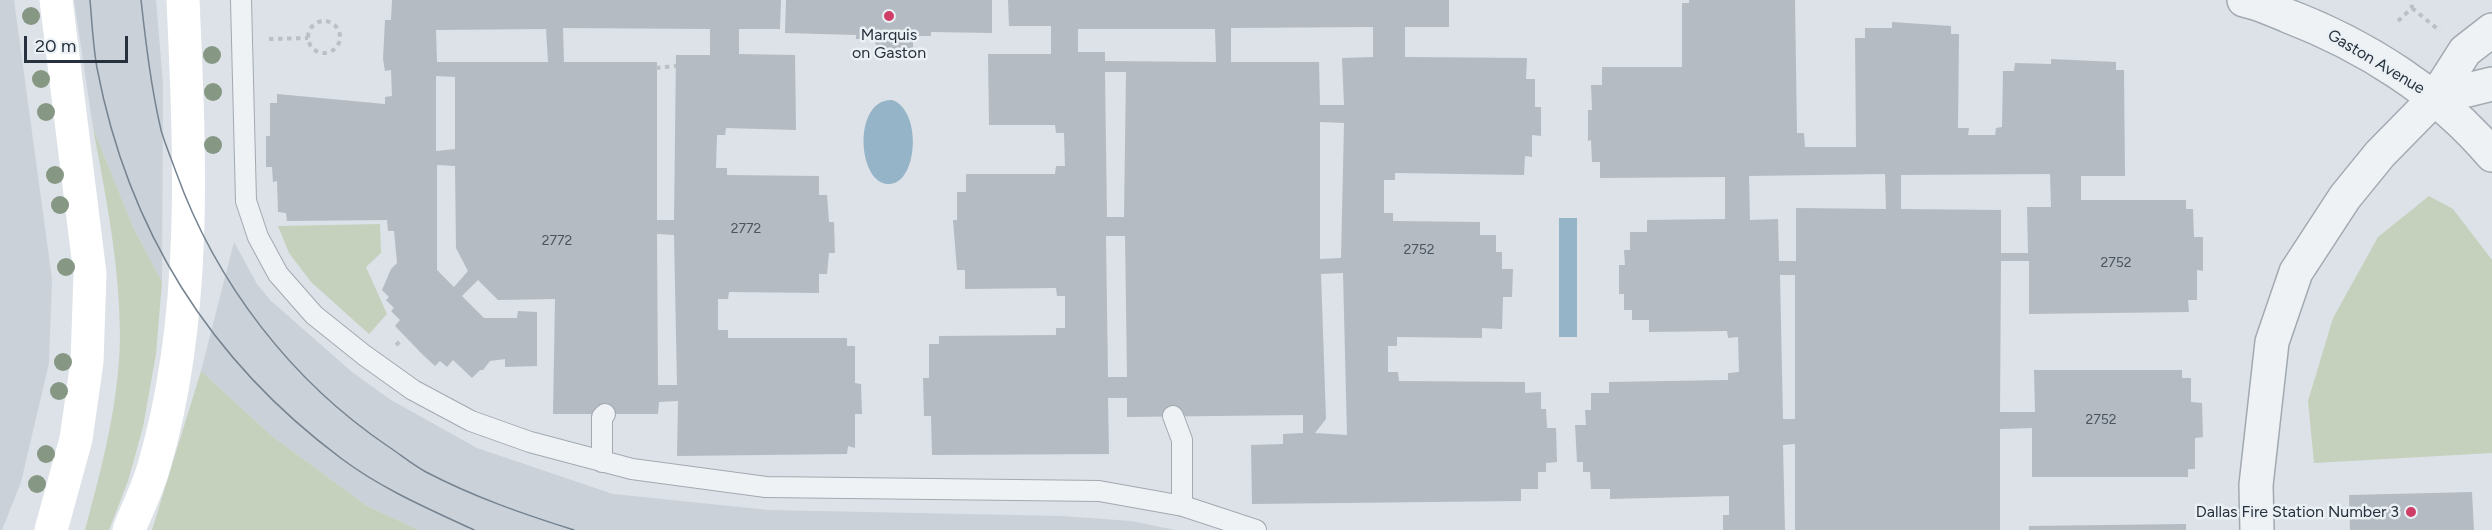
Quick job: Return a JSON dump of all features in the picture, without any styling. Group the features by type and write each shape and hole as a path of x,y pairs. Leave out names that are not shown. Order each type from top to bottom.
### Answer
{"main road":[{"path":"51,530 76,439 87,362 90,274 56,0"},
{"path":"129,530 154,467 175,376 184,295 188,206 183,0"}],"street":[{"name":"Gaston Avenue","path":"2250,0 2319,28 2350,44 2435,98 2492,84"},
{"name":"Gaston Avenue","path":"2435,98 2465,51 2492,30"},
{"path":"2257,530 2256,485 2272,342 2296,272 2345,197 2380,154 2435,98 2492,155"}],"lane":[{"path":"241,0 246,201 258,237 278,274 314,315 413,390 471,421 530,442 632,469 766,487 1099,491 1182,506 1256,530"},
{"path":"602,462 602,417 605,414"},
{"path":"1173,416 1182,440 1182,506"}],"path":[{"path":"2398,21 2412,8 2412,0"},
{"path":"2412,8 2445,35"},
{"path":"328,21 339,32 337,46 328,52 317,52 308,38 310,29 318,22 328,21"},
{"path":"656,68 676,66"}],"shaded area":[{"path":"0,0 14,0 52,279 49,363 21,482 2,530 0,530"},
{"path":"74,0 156,0 163,84 162,282 133,227 93,128"},
{"path":"234,242 257,284 270,300 352,372 391,400 477,448 613,494 769,510 1062,516 1131,521 1175,530 419,530 367,506 272,436 201,371"}],"green space":[{"path":"93,128 133,227 162,282 156,354 143,427 128,481 109,530 85,530 113,410 120,337 115,258"},
{"path":"2429,196 2453,209 2492,260 2492,453 2314,463 2308,401 2333,318 2378,237"},
{"path":"380,224 381,253 366,267 387,314 369,334 311,282 289,253 278,226"},
{"path":"201,371 272,436 367,506 419,530 152,530"}],"water":[{"path":"892,100 902,107 909,118 913,147 905,174 897,182 887,184 877,179 870,169 865,156 864,140 865,125 871,112 879,103"},
{"path":"1559,218 1577,218 1577,337 1559,337"}],"building":[{"path":"392,0 781,0 780,29 739,29 739,54 795,55 796,130 726,128 725,135 717,135 716,168 727,168 727,175 819,176 819,195 827,195 829,222 834,222 835,253 829,253 827,274 819,274 819,293 729,292 728,299 718,299 718,330 728,330 728,338 847,338 847,346 855,346 855,383 861,384 862,414 855,414 855,448 848,446 847,454 677,456 678,401 659,402 658,414 553,414 555,299 498,300 478,280 462,296 484,318 517,318 518,311 537,312 537,366 505,367 505,359 490,361 472,378 453,360 447,367 440,361 435,366 423,355 395,326 400,320 391,311 394,308 386,300 389,297 382,290 391,269 397,263 394,231 388,231 387,220 287,221 286,213 278,212 277,181 273,182 272,167 266,167 266,136 270,136 270,103 277,103 277,94 385,104 385,97 392,96 391,70 385,71 383,59 385,20 391,20","holes":["563,28 710,29 710,55 676,55 674,220 657,220 657,62 564,62","546,29 548,62 437,62 436,30","436,76 455,77 455,149 436,151","437,165 455,166 456,248 468,271 454,287 437,270","657,234 674,235 677,385 658,385"]},
{"name":"Marquis on Gaston","path":"786,0 992,0 992,33 931,32 931,36 913,36 913,50 908,56 891,60 879,53 874,39 856,39 856,35 785,33"},
{"path":"1008,0 1449,0 1449,27 1405,27 1405,57 1527,58 1526,79 1535,79 1535,107 1541,107 1541,136 1532,135 1532,157 1525,156 1524,175 1395,173 1395,180 1384,180 1384,213 1393,213 1393,221 1480,222 1480,235 1496,235 1496,252 1502,252 1502,269 1513,269 1512,297 1503,297 1502,329 1482,328 1482,338 1397,337 1397,346 1388,346 1388,372 1398,372 1399,381 1525,382 1525,393 1541,392 1541,409 1546,409 1547,428 1556,428 1557,462 1546,463 1546,472 1538,472 1538,489 1521,489 1521,501 1252,504 1251,445 1283,444 1283,434 1303,433 1303,415 1127,417 1127,398 1108,398 1109,454 932,455 931,416 924,416 923,378 929,378 929,344 939,344 939,336 1056,335 1056,328 1065,328 1065,296 1057,296 1056,288 965,289 965,270 957,270 953,220 957,220 957,192 966,192 966,174 1055,174 1056,166 1065,166 1064,133 1056,133 1055,125 989,125 988,54 1051,54 1051,26 1009,26","holes":["1373,27 1373,57 1342,58 1344,105 1320,105 1319,62 1231,62 1231,28","1078,29 1215,29 1216,62 1105,61 1105,52 1078,52","1105,72 1126,72 1124,217 1107,217","1320,122 1344,123 1341,258 1320,259","1106,236 1125,236 1127,377 1108,377","1343,273 1347,435 1315,433 1326,419 1321,274"]},
{"path":"1689,0 1795,0 1797,133 1804,133 1805,147 1856,147 1855,38 1865,38 1865,28 1892,28 1892,22 1951,26 1951,34 1959,34 1958,128 1969,128 1968,135 1995,135 1996,128 2002,127 2003,71 2014,71 2015,63 2051,64 2051,59 2116,62 2116,70 2124,70 2125,176 2081,176 2081,200 2186,200 2186,209 2193,209 2194,237 2203,237 2203,271 2197,270 2197,300 2188,300 2189,312 2029,314 2029,261 2001,261 2000,412 2035,412 2034,370 2182,370 2182,378 2191,378 2191,402 2202,403 2203,437 2195,438 2195,469 2188,469 2188,477 2032,477 2032,428 2000,429 2000,530 1795,530 1795,444 1783,445 1785,530 1723,530 1723,515 1729,515 1729,496 1610,499 1610,489 1591,489 1590,472 1583,472 1583,462 1577,462 1575,425 1586,425 1585,410 1591,410 1591,393 1609,393 1609,382 1728,380 1728,373 1739,372 1738,337 1728,338 1727,331 1649,332 1649,320 1632,320 1632,310 1624,310 1624,294 1619,294 1619,265 1625,265 1624,250 1630,250 1630,232 1647,232 1647,220 1725,219 1725,177 1600,178 1600,162 1592,162 1591,140 1588,141 1588,110 1592,110 1591,85 1602,85 1602,67 1682,67 1682,3 1689,3","holes":["1885,174 1886,209 1796,208 1796,261 1779,261 1778,219 1750,220 1749,176","2050,174 2051,207 2027,207 2028,253 2001,253 2001,210 1901,209 1901,175","1780,275 1795,275 1795,419 1783,419"]},
{"name":"Dallas Fire Station Number 3","path":"2472,492 2474,530 2350,530 2349,495"},
{"path":"2186,524 2186,530 2029,530 2029,526"}],"tram line":[{"path":"90,0 97,68 111,127 130,184 153,237 181,287 214,334 252,379 295,420 342,459 389,489 474,530"},
{"path":"141,0 154,98 166,146 212,253 261,326 320,392 353,421 416,466 480,497 574,530"}],"place":[{"name":"Marquis on Gaston","path":"889,16"},
{"name":"Dallas Fire Station Number 3","path":"2411,512"}]}
